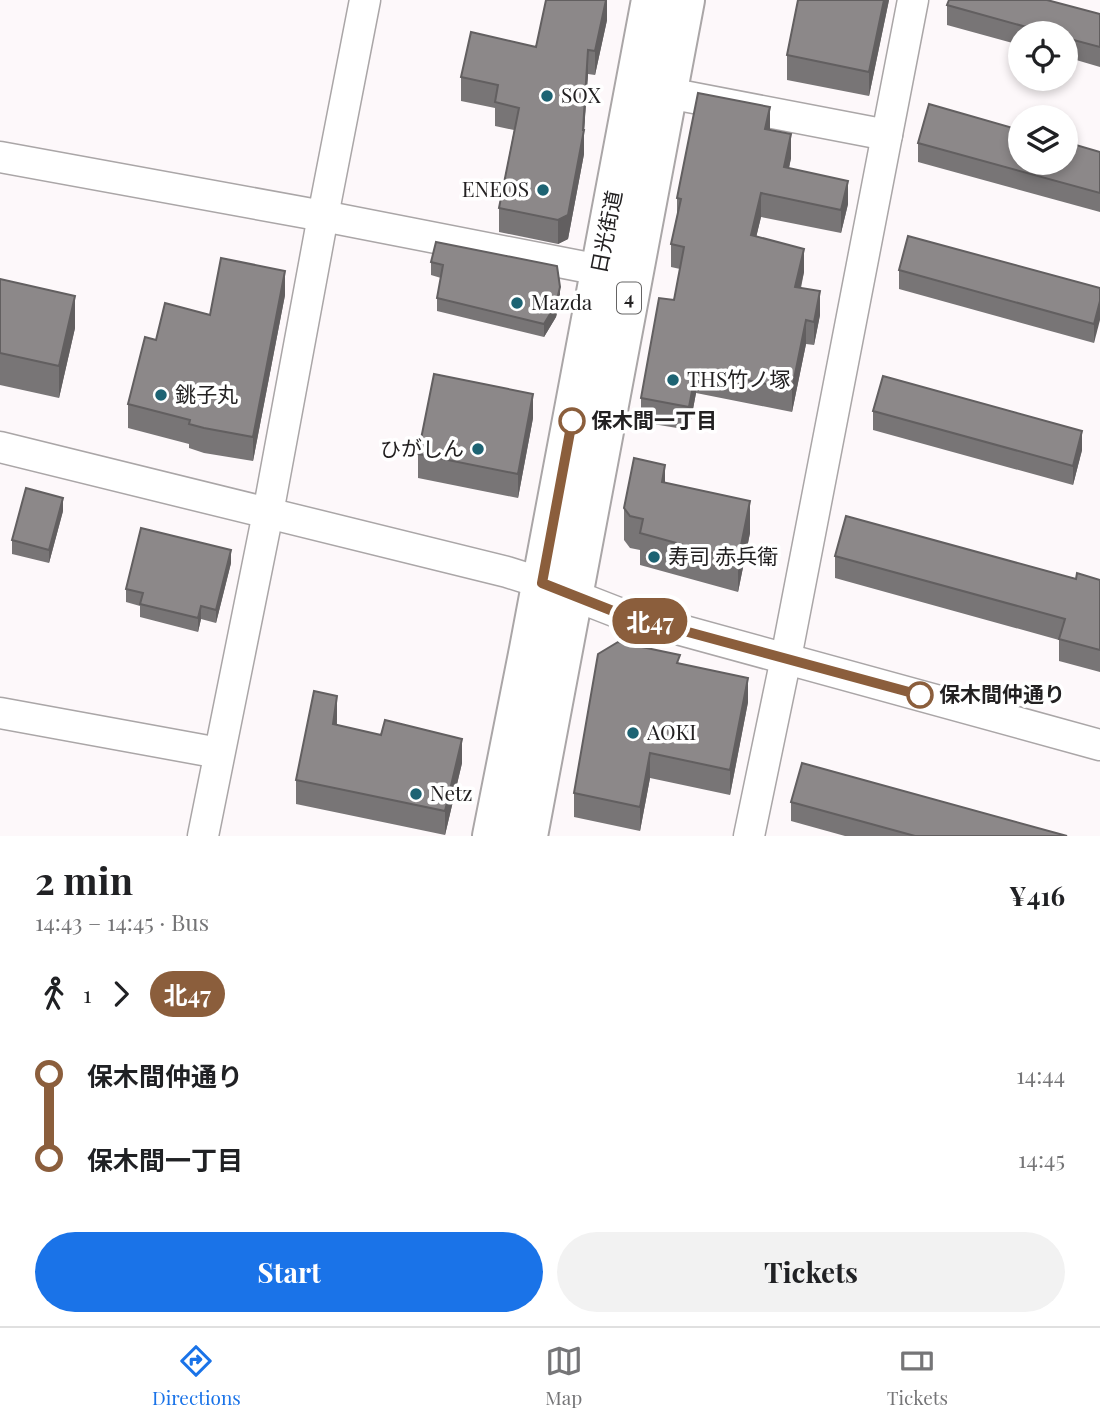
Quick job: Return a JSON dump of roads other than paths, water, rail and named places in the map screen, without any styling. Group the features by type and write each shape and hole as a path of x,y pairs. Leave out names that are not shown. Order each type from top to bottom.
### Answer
{"highway":[{"name":"日光街道","path":"528,836 557,590 600,270 651,0"},
{"name":"日光街道","path":"492,836 557,590 585,525 685,0"}],"street":[{"path":"203,836 268,513 365,0"},
{"path":"749,836 913,0"},
{"path":"668,93 887,135"},
{"path":"0,156 600,270"},
{"path":"0,447 507,572 618,613 1100,745"},
{"path":"0,713 219,753"}],"place":[{"name":"SOX","path":"547,96"},
{"name":"ENEOS","path":"543,190"},
{"name":"Mazda","path":"517,303"},
{"name":"THS竹ノ塚","path":"673,380"},
{"name":"銚子丸","path":"161,395"},
{"name":"保木間一丁目","path":"572,421"},
{"name":"ひがしん","path":"478,449"},
{"name":"寿司 赤兵衛","path":"654,557"},
{"name":"保木間仲通り","path":"920,695"},
{"name":"AOKI","path":"633,733"},
{"name":"Netz","path":"416,794"}]}
